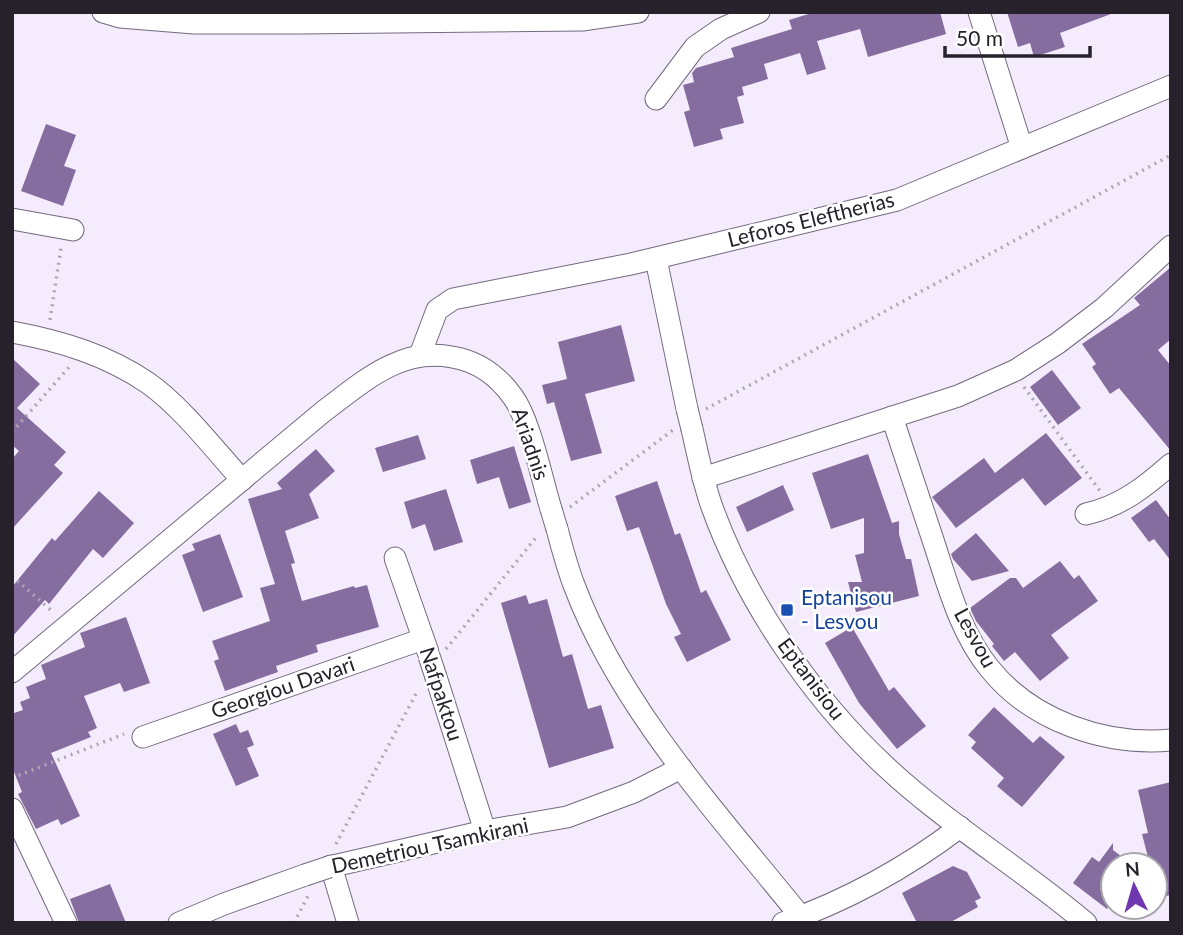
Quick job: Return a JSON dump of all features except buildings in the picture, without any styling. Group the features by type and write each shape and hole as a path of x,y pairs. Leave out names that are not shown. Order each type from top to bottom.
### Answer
{"street":[{"path":"103,12 120,17 194,23 300,23 582,20 638,12"},
{"path":"656,99 695,47 721,29 759,12"},
{"path":"979,12 1022,148"},
{"name":"Leforos Eleftherias","path":"420,355 437,310 453,299 656,259 897,200 1171,86"},
{"path":"12,219 69,229"},
{"path":"703,478 958,396 1013,372 1058,344 1104,308 1171,246"},
{"name":"Eptanisiou","path":"656,259 711,506 744,578 792,657 827,705 885,766 1086,923"},
{"path":"12,332 47,338 84,350 118,365 150,384 180,412 242,480"},
{"name":"Ariadnis","path":"12,672 324,411 366,379 401,360 420,355 438,354 467,359 484,368 514,398 524,419 552,521 574,585 596,633 631,697 792,920"},
{"name":"Lesvou","path":"892,417 957,607 975,648 990,670 1013,692 1060,722 1120,738 1171,740"},
{"path":"1086,514 1112,507 1145,487 1171,464"},
{"name":"Nafpaktou","path":"395,558 433,648 429,680 485,831"},
{"name":"Georgiou Davari","path":"142,737 433,648"},
{"name":"Demetriou Tsamkirani","path":"179,923 224,904 309,881 331,861 568,817 634,792 681,768"},
{"path":"12,808 66,923"},
{"path":"792,920 839,901 891,874 930,850 960,827"},
{"path":"331,861 348,923"}],"path":[{"path":"693,417 1171,155"},
{"path":"47,338 69,229"},
{"path":"12,432 84,350"},
{"path":"1013,372 1112,507"},
{"path":"433,648 552,521 670,432"},
{"path":"12,576 68,625"},
{"path":"331,861 429,680"},
{"path":"12,778 122,734 142,737"},
{"path":"294,923 309,881"}],"place":[{"name":"Eptanisou - Lesvou","path":"787,610"}]}
